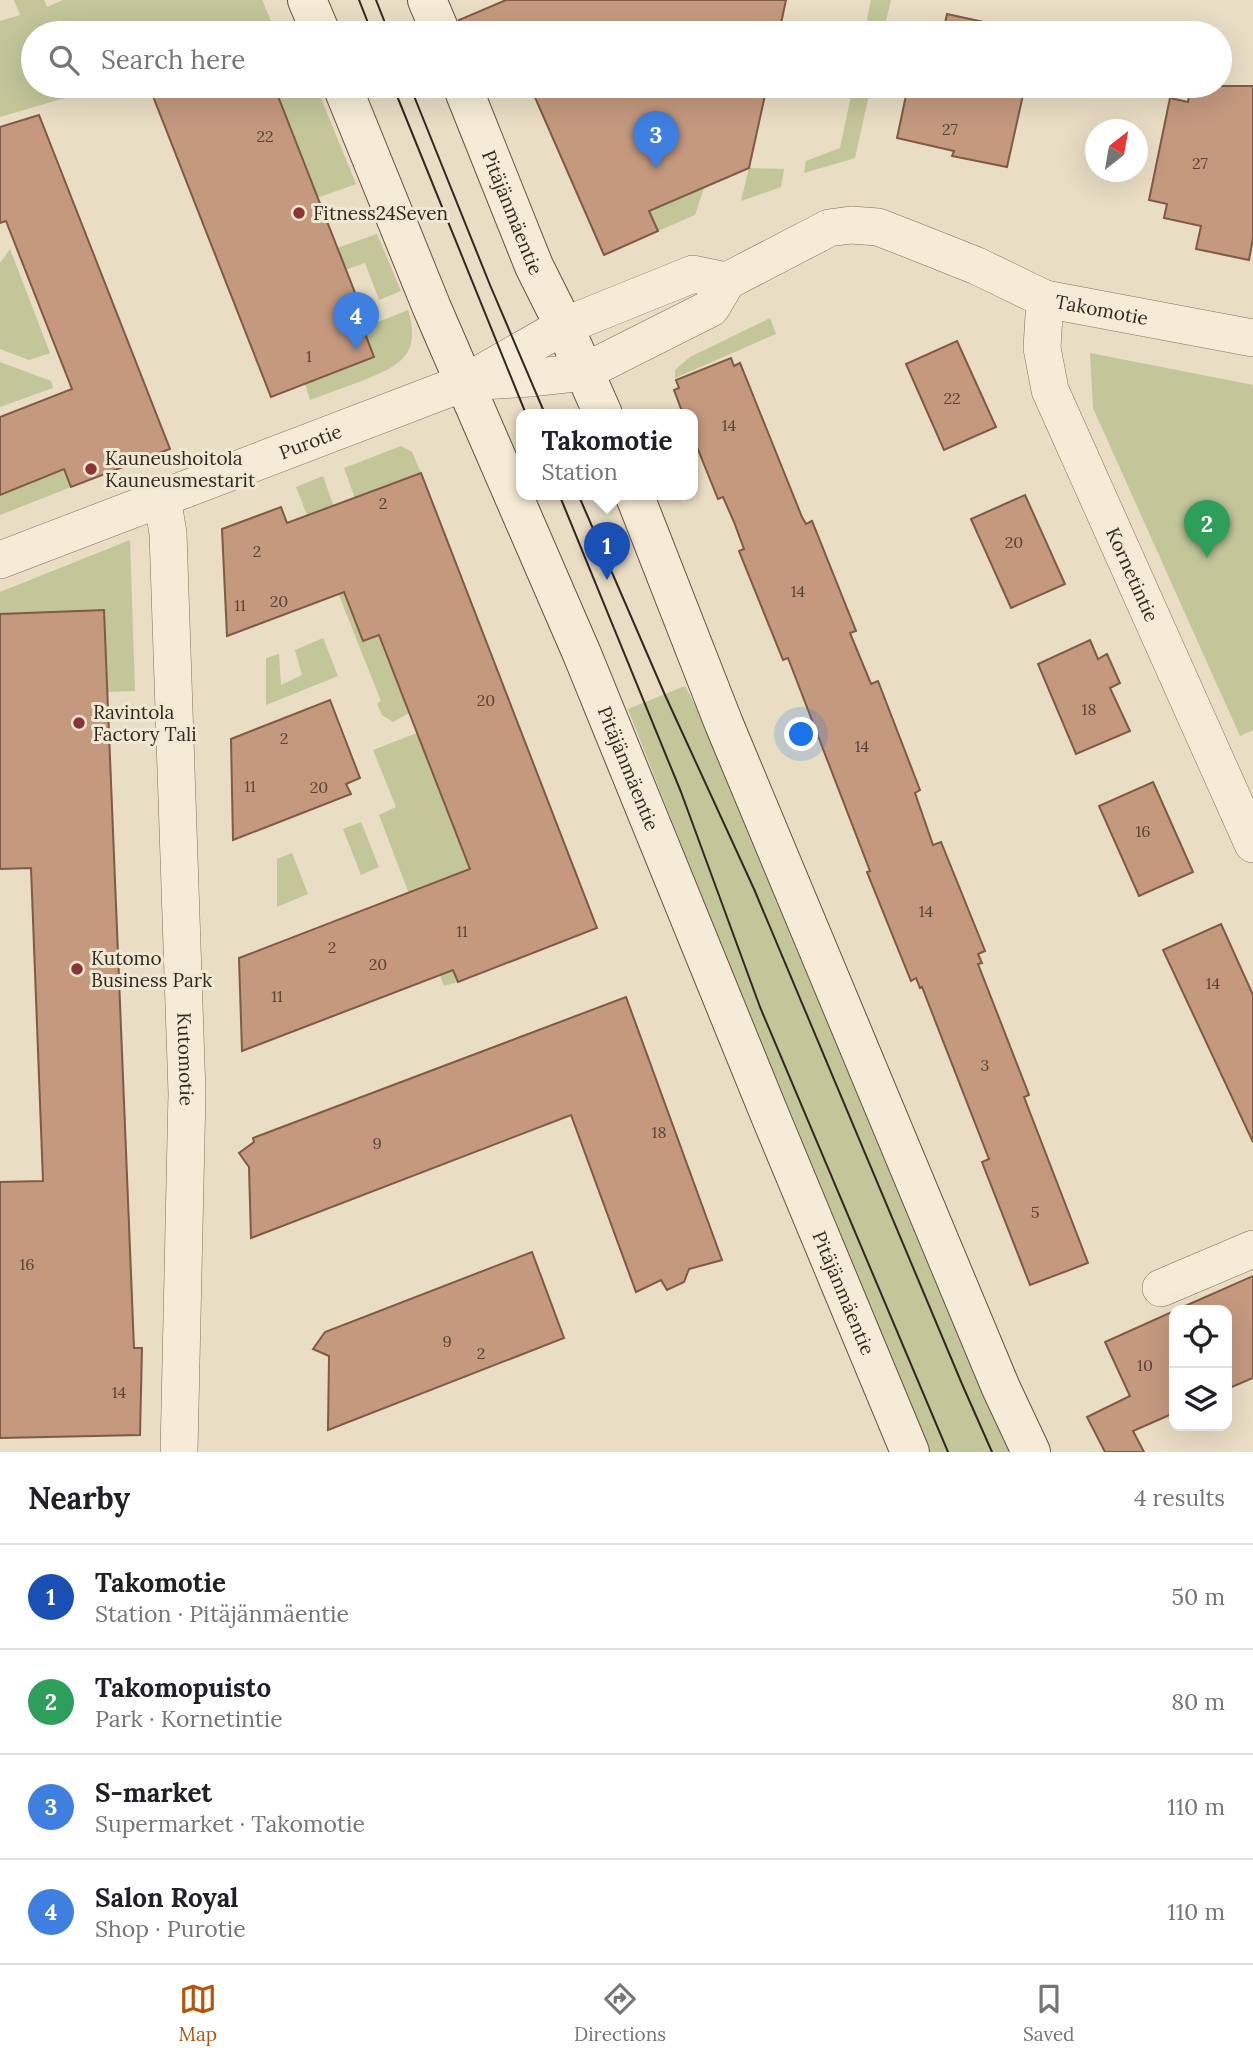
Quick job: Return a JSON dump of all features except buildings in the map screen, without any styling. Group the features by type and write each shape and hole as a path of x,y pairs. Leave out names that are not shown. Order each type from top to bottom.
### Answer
{"main road":[{"path":"307,0 316,21"},
{"path":"427,0 436,21"},
{"name":"Pitäjänmäentie","path":"347,98 432,308 516,499"},
{"name":"Pitäjänmäentie","path":"467,98 534,266 601,409"},
{"name":"Pitäjänmäentie","path":"516,500 910,1452"},
{"path":"636,500 724,724 1001,1388 1031,1452"}],"street":[{"name":"Takomotie","path":"466,382 584,372 712,308 727,281 829,228 851,225 878,227 977,266 1045,299 1253,338"},
{"path":"466,382 564,327 693,274 727,281"},
{"name":"Kornetintie","path":"1045,299 1042,348 1050,390 1253,844"},
{"name":"Purotie","path":"0,561 466,382"},
{"name":"Kutomotie","path":"162,498 168,533 187,1093 179,1452"},
{"path":"1161,1288 1253,1249"}],"green space":[{"path":"14,0 44,0 47,7 63,0 262,0 271,21 21,21 21,98 65,98 0,117 0,21 20,15"},
{"path":"871,0 891,0 886,21 867,21"},
{"path":"279,98 321,98 356,184 317,198"},
{"path":"850,98 868,98 855,158 804,173 806,161 840,148"},
{"path":"749,168 784,169 781,187 741,201"},
{"path":"704,188 695,215 658,231 649,211"},
{"path":"377,234 401,291 379,300 365,263 345,270 337,248"},
{"path":"10,249 50,353 29,360 0,349 0,263"},
{"path":"408,310 412,338 404,357 397,364 362,381 310,400 305,384 374,357 363,328"},
{"path":"770,318 776,334 675,378 675,370 690,357"},
{"path":"1090,353 1253,385 1253,730 1240,736 1093,408"},
{"path":"0,362 51,381 53,388 0,407"},
{"path":"401,446 412,452 421,473 355,498 344,468"},
{"path":"64,469 71,487 0,515 0,495"},
{"path":"323,476 334,507 363,641 379,635 409,713 393,722 382,715 377,704 381,701 296,487"},
{"path":"130,540 135,691 107,692 104,610 0,614 0,592"},
{"path":"323,638 338,676 266,705 266,658 279,654 281,685 302,675 295,650"},
{"path":"685,686 718,749 1014,1452 929,1452 908,1405 728,964 628,709"},
{"path":"417,733 470,869 422,888 458,982 444,986 379,815 396,807 373,750"},
{"path":"361,822 379,867 361,875 343,829"},
{"path":"292,853 308,894 277,907 277,859"}],"tram line":[{"path":"359,0 367,21"},
{"path":"376,0 384,21"},
{"path":"398,98 524,409"},
{"path":"415,98 543,409"},
{"path":"561,500 681,792 760,1007 948,1452"},
{"path":"581,500 665,695 754,889 992,1452"}],"place":[{"name":"S-market","path":"656,169"},
{"name":"Fitness24Seven","path":"299,213"},
{"name":"Salon Royal","path":"356,350"},
{"name":"Kauneushoitola Kauneusmestarit","path":"91,469"},
{"name":"Takomopuisto","path":"1207,558"},
{"name":"Takomotie","path":"607,580"},
{"name":"Ravintola Factory Tali","path":"79,723"},
{"name":"Kutomo Business Park","path":"77,969"}]}
